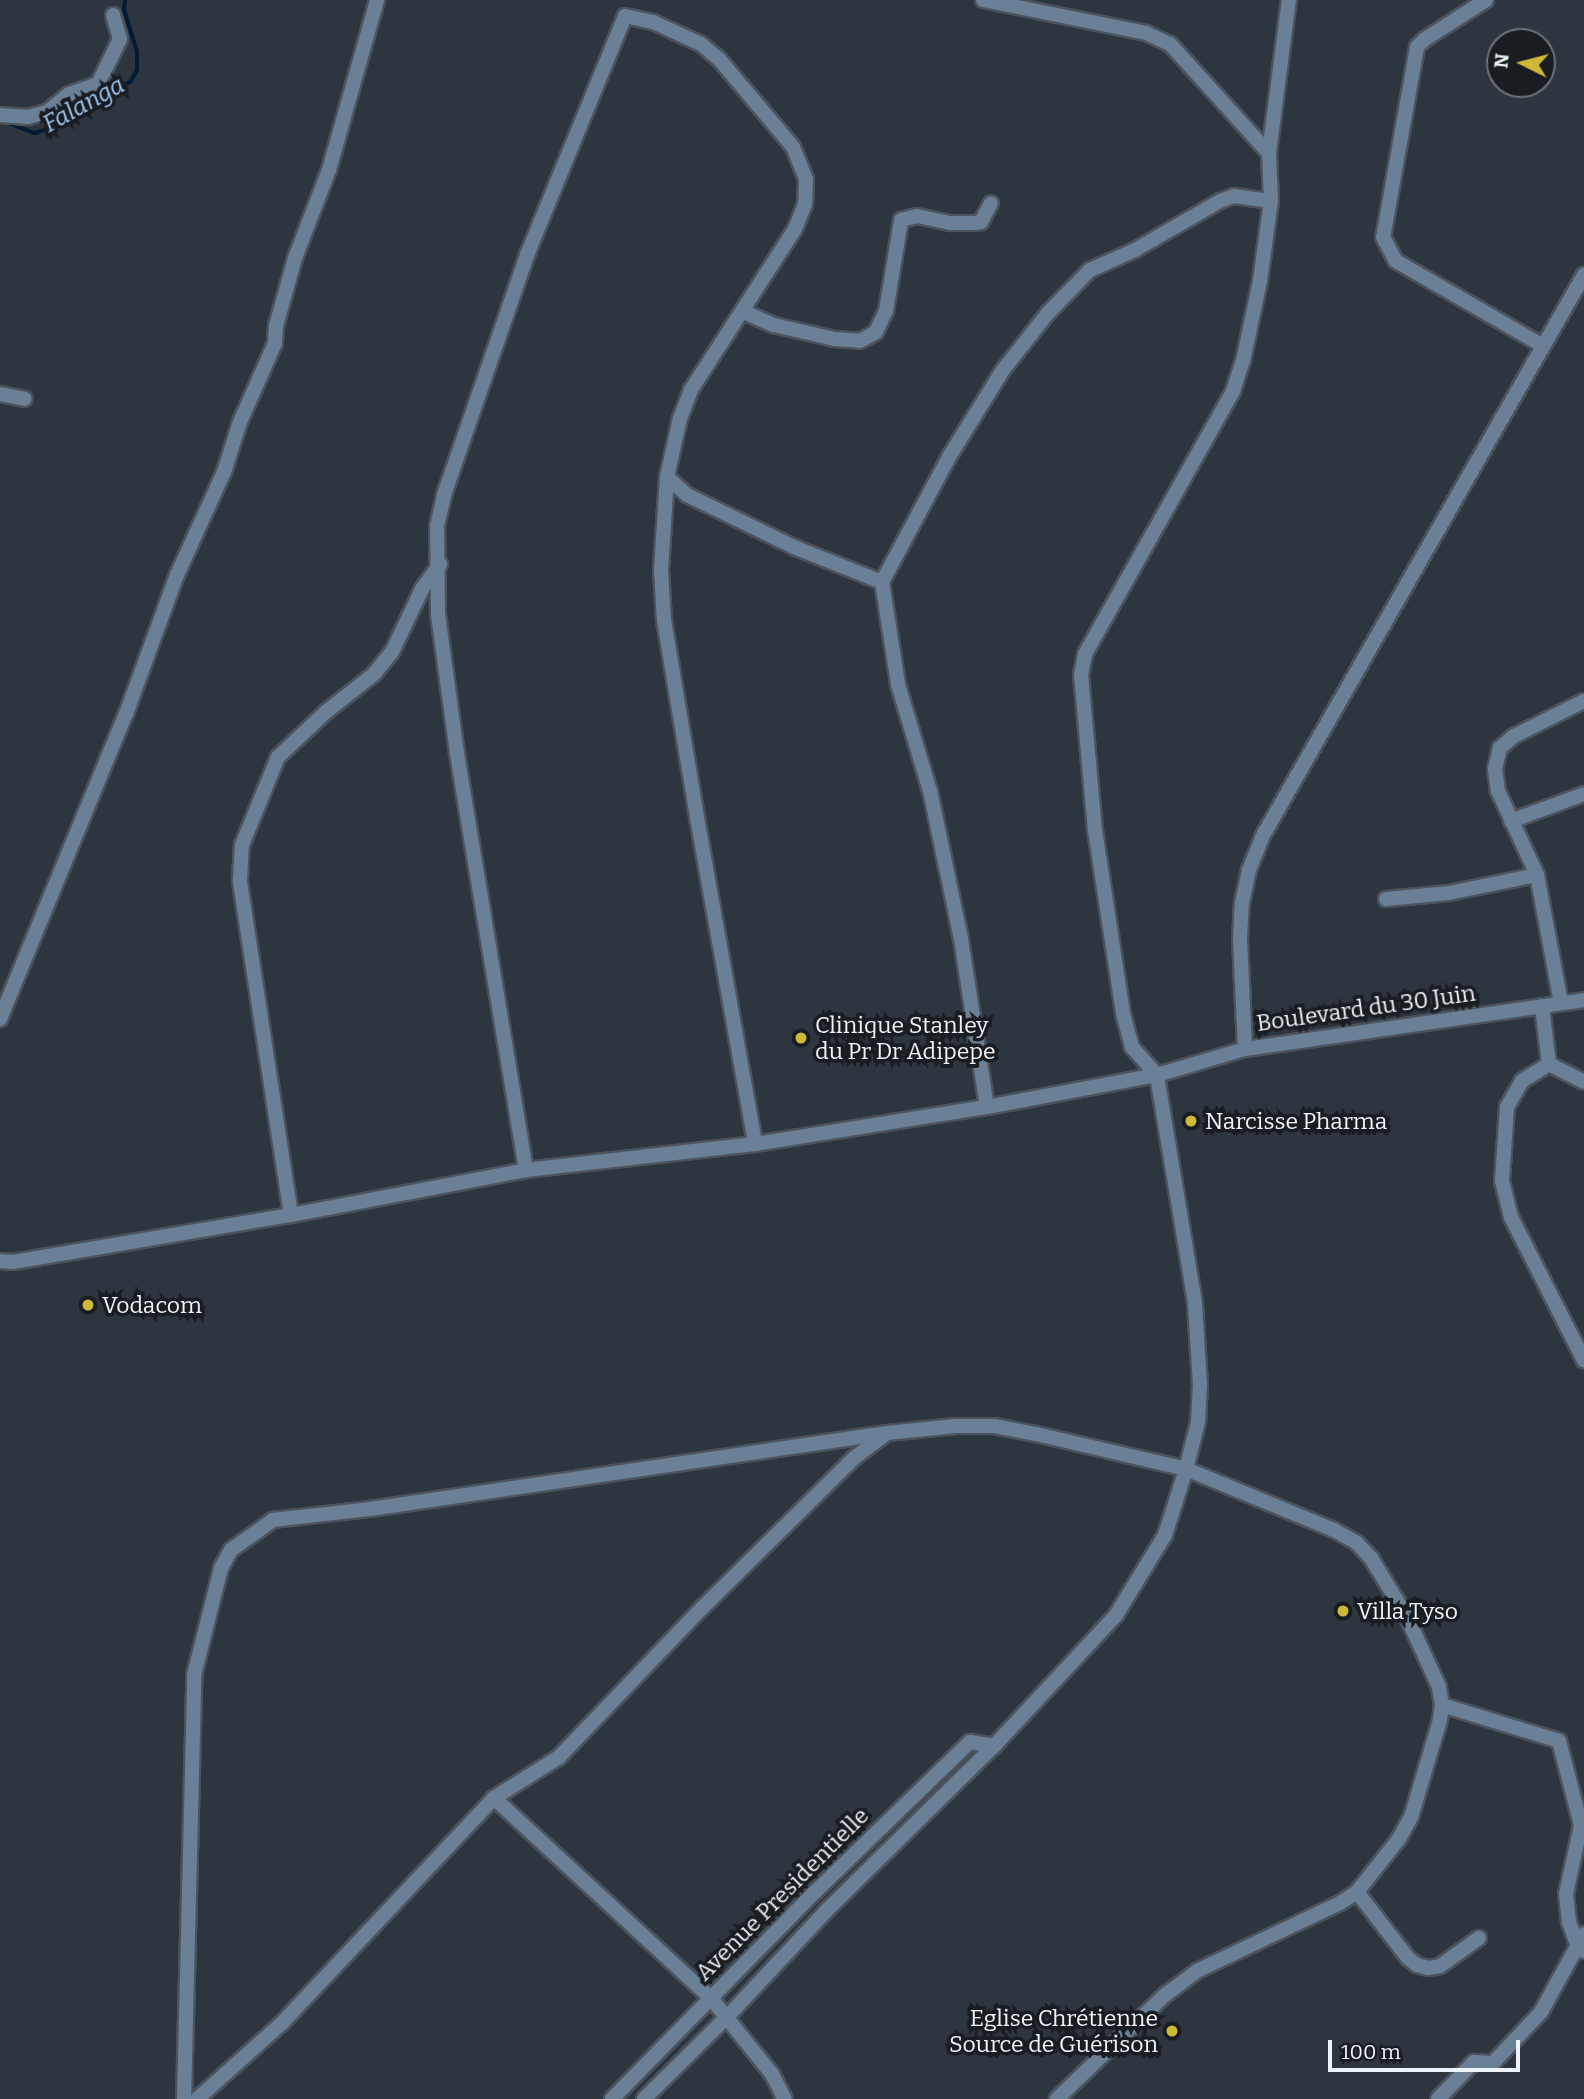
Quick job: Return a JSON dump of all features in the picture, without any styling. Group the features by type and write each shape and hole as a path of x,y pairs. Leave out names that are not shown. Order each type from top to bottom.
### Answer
{"street":[{"path":"0,1019 107,761 177,575 224,472 240,422 275,343 276,326 295,258 328,170 377,0"},
{"path":"983,0 1026,5 1146,33 1170,44 1269,153"},
{"path":"1157,1075 1132,1047 1123,1013 1095,831 1081,676 1085,654 1233,391 1253,323 1271,201 1269,153 1289,0"},
{"path":"1486,0 1425,39 1417,47 1383,237 1396,261 1543,346"},
{"path":"0,115 28,117 47,112 69,94 98,85 120,39 113,15"},
{"path":"526,1170 457,753 438,615 440,564 437,526 444,495 527,255 625,16 653,22 701,44 719,59 793,147 806,178 805,204 795,229 691,390 680,418 667,477 661,570 664,620 755,1144"},
{"path":"987,1107 961,939 930,791 898,684 883,582 949,457 1003,370 1047,314 1090,270 1135,250 1220,201 1234,197 1271,201"},
{"path":"742,311 774,325 834,339 860,341 876,332 886,312 901,220 917,216 951,223 981,222 991,203"},
{"path":"1245,1049 1240,938 1242,903 1249,870 1262,836 1584,275"},
{"path":"0,394 25,399"},
{"path":"667,477 687,495 782,541 883,582"},
{"path":"291,1215 242,894 242,845 278,757 327,711 374,674 392,652 422,589 440,564"},
{"path":"1561,1003 1536,874 1497,791 1495,769 1500,748 1514,736 1584,701"},
{"path":"1511,821 1584,794"},
{"path":"1386,899 1449,892 1536,874"},
{"name":"Boulevard du 30 Juin","path":"0,1261 13,1262 291,1215 526,1170 755,1144 987,1107 1157,1075 1245,1049 1584,1000"},
{"path":"1542,1006 1549,1064"},
{"path":"1549,1064 1584,1082"},
{"path":"1549,1064 1522,1080 1507,1107 1502,1181 1511,1217 1584,1360"},
{"name":"Avenue Presidentielle","path":"644,2099 727,2017 827,1910 994,1746 1116,1615 1165,1535 1198,1422 1200,1343 1157,1075"},
{"path":"184,2099 194,1675 221,1569 231,1550 273,1520 370,1509 887,1433 994,1426 1186,1469 1357,1543 1371,1558 1408,1617 1439,1686 1442,1704 1440,1720 1411,1817 1398,1840 1357,1892 1340,1903 1197,1971 1165,1995 1057,2099"},
{"path":"197,2099 282,2023 494,1798 559,1757 701,1609 844,1467 887,1433"},
{"path":"1438,2099 1474,2062 1493,2063 1541,2012 1582,1944 1569,1922 1566,1894 1581,1825 1559,1741 1442,1704"},
{"name":"Avenue Presidentielle","path":"612,2099 815,1892 970,1742 994,1746"},
{"path":"494,1798 710,1997 772,2074 785,2099"},
{"path":"815,1892 827,1910"},
{"path":"1357,1892 1408,1958 1417,1965 1428,1968 1440,1966 1479,1938"}],"waterway":[{"name":"Falanga","path":"6,122 35,133 56,126 130,82 137,71 137,52 124,10 125,0"}],"place":[{"name":"Clinique Stanley du Pr Dr Adipepe","path":"801,1038"},
{"name":"Narcisse Pharma","path":"1191,1121"},
{"name":"Vodacom","path":"88,1305"},
{"name":"Villa Tyso","path":"1343,1611"},
{"name":"Eglise Chrétienne Source de Guérison","path":"1172,2031"}]}
